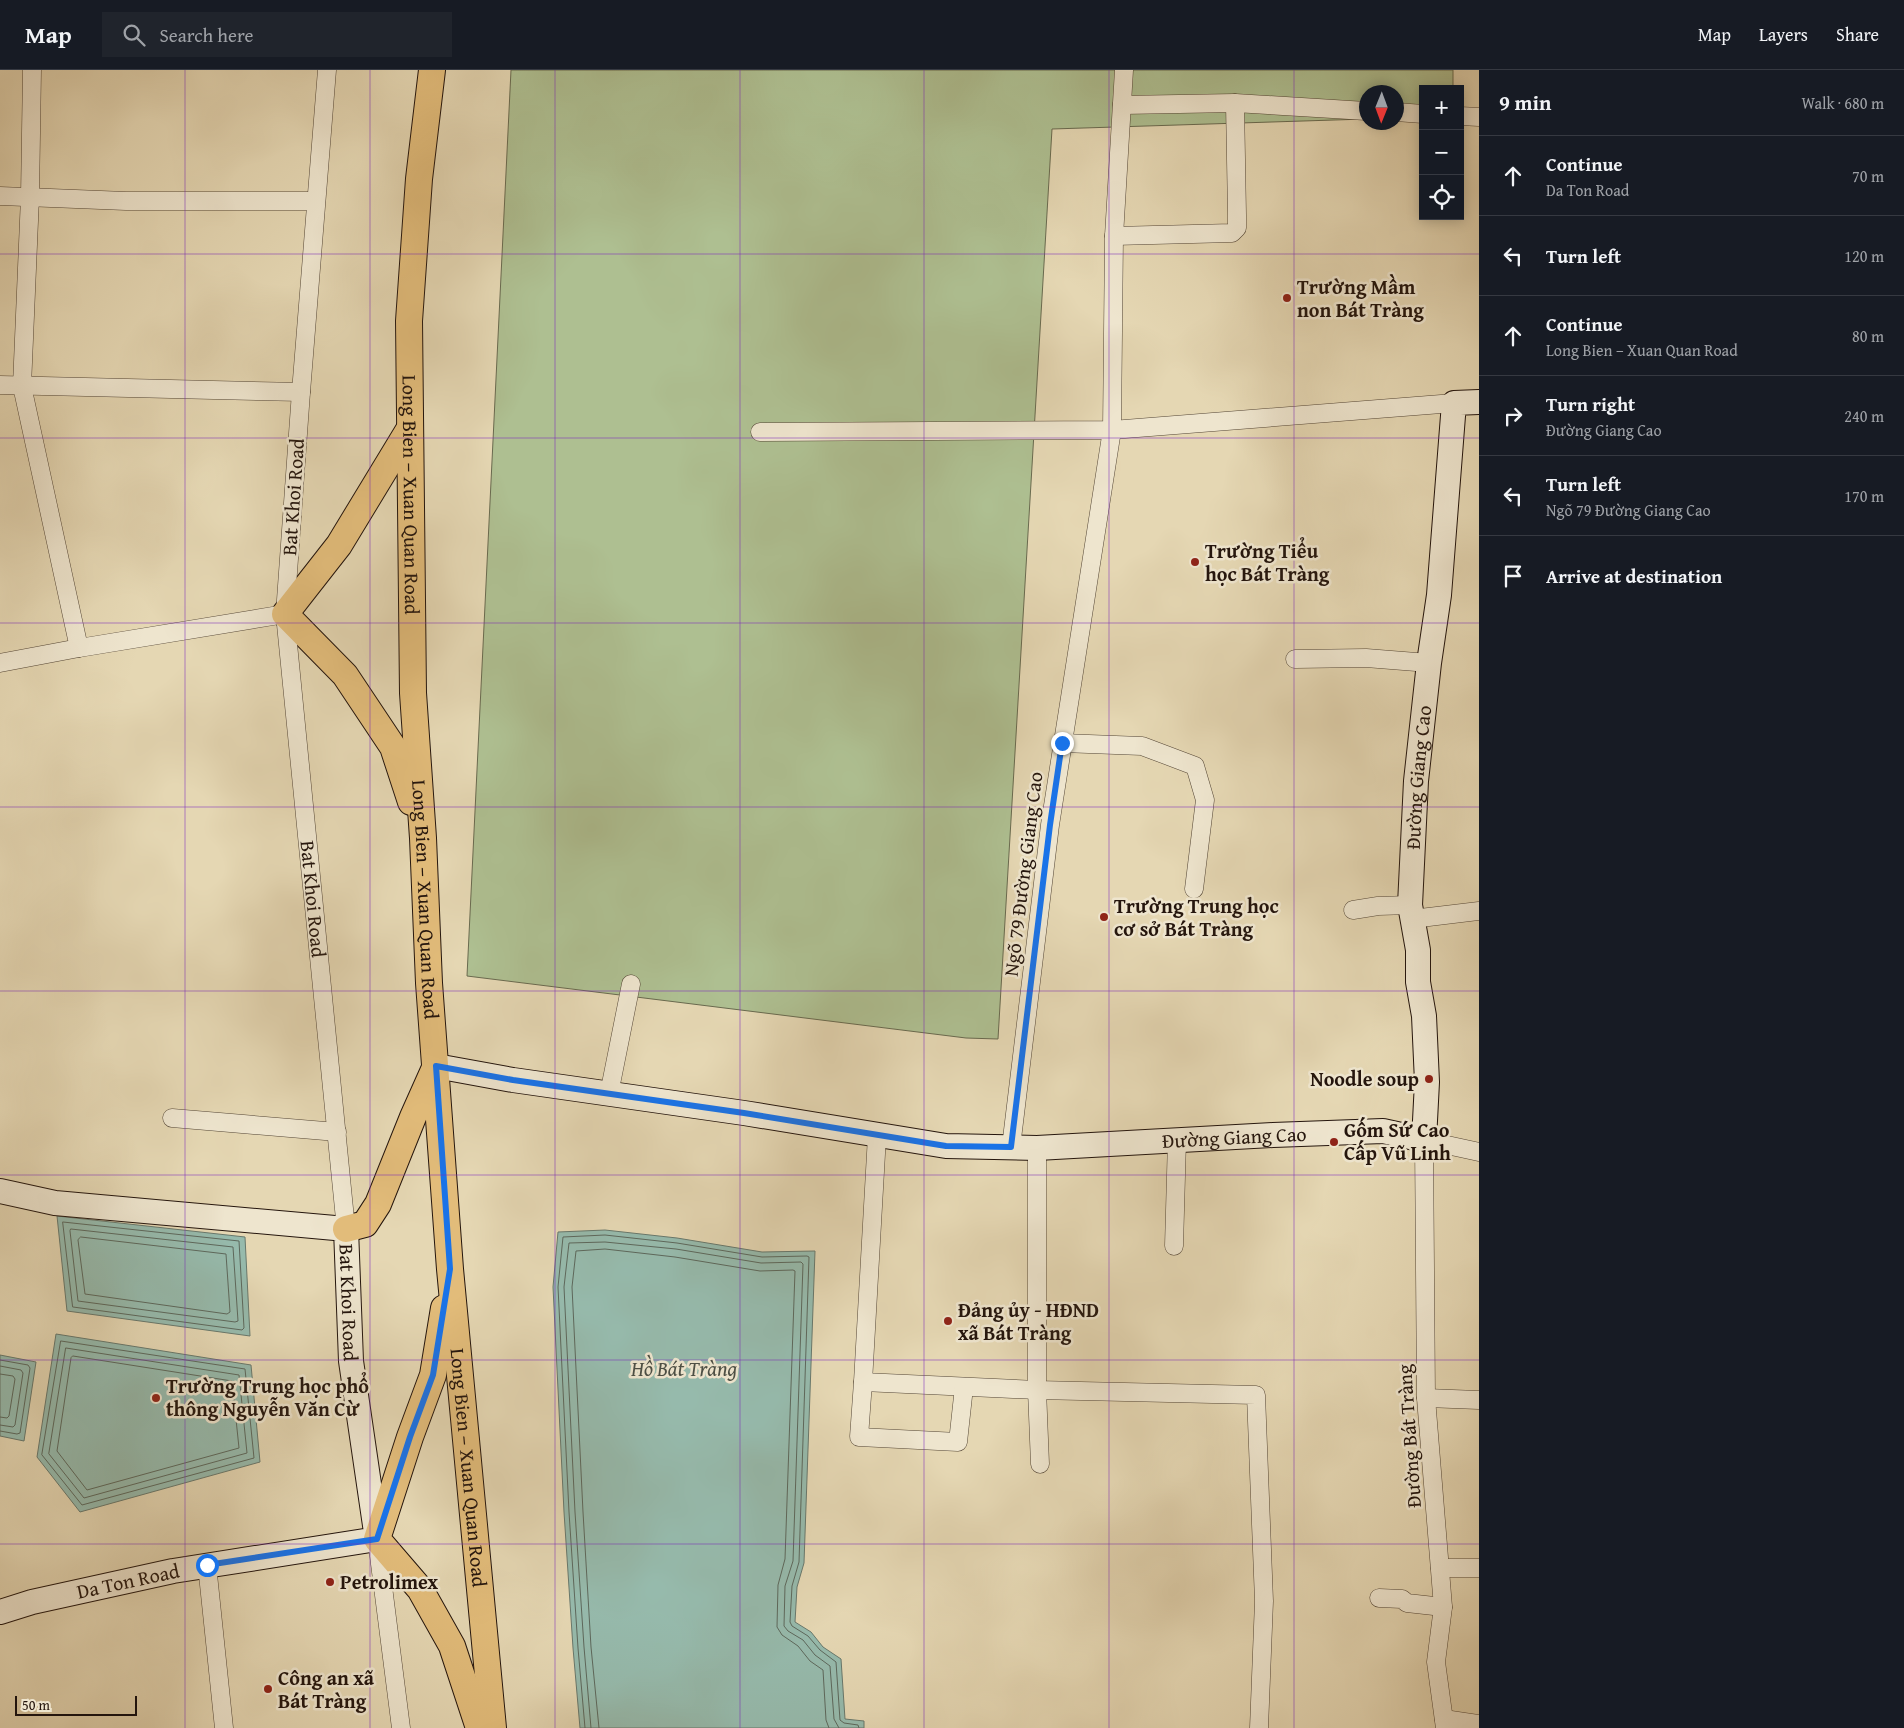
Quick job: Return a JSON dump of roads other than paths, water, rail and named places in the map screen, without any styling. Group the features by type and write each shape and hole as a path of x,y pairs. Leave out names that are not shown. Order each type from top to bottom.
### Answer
{"main road":[{"name":"Long Bien – Xuan Quan Road","path":"432,70 419,180 409,321 414,692 429,983 450,1269 493,1728"},
{"path":"410,428 339,545 284,614 345,675 393,747 423,838"},
{"path":"346,1229 365,1224 378,1204 413,1116 436,1066"},
{"path":"450,1269 433,1375 410,1437 377,1539 420,1589 452,1646 479,1728"}],"street":[{"path":"32,70 30,197 22,386 79,648"},
{"name":"Bat Khoi Road","path":"327,70 284,614 346,1229 351,1361 377,1539 401,1728"},
{"name":"Ngõ 79 Đường Giang Cao","path":"1011,1147 1045,864 1062,743 1112,430 1114,236 1124,70"},
{"path":"1122,105 1235,103 1359,111"},
{"path":"1114,236 1232,233 1237,228 1235,103"},
{"path":"1404,113 1419,114"},
{"path":"1464,116 1479,117"},
{"path":"0,196 126,201 316,201"},
{"path":"0,385 301,392"},
{"path":"760,432 1112,430 1479,402"},
{"name":"Đường Giang Cao","path":"436,1066 513,1080 744,1113 946,1146 1037,1148 1383,1130 1424,1140 1427,1082 1424,1016 1418,982 1418,950 1411,912 1416,781 1429,663 1439,595 1454,403"},
{"path":"0,663 284,614"},
{"path":"1295,659 1366,658 1429,663"},
{"path":"1062,743 1142,746 1195,766 1205,800 1194,889"},
{"path":"1353,910 1378,906 1411,912 1479,911"},
{"path":"608,1094 631,984"},
{"path":"172,1118 337,1132"},
{"path":"878,1136 859,1438 958,1442 964,1387"},
{"path":"1174,1246 1177,1140"},
{"path":"1424,1140 1479,1152"},
{"name":"Đường Bát Tràng","path":"1424,1140 1426,1398 1443,1607 1436,1662 1444,1723"},
{"path":"1037,1148 1037,1390 1040,1464"},
{"path":"0,1191 56,1203 346,1229"},
{"path":"862,1382 1037,1390 1256,1395 1264,1601 1258,1728"},
{"path":"1426,1398 1479,1400"},
{"name":"Da Ton Road","path":"1,1615 100,1587 172,1571 377,1539"},
{"path":"207,1565 224,1728"},
{"path":"1440,1568 1479,1568"},
{"path":"1379,1598 1402,1599 1407,1603 1443,1607"},
{"path":"1444,1723 1479,1724"}],"water":[{"path":"57,1216 245,1237 250,1336 67,1311"},
{"name":"Hồ Bát Tràng","path":"605,1230 677,1238 762,1252 815,1251 804,1563 797,1587 795,1622 811,1632 823,1647 841,1659 845,1719 864,1721 864,1728 580,1728 564,1512 553,1287 558,1232"},
{"path":"56,1334 251,1365 260,1462 80,1512 37,1457"},
{"path":"0,1355 36,1362 24,1441 0,1436"}],"place":[{"name":"Trường Mầm non Bát Tràng","path":"1287,298"},
{"name":"Trường Tiểu học Bát Tràng","path":"1195,562"},
{"name":"Trường Trung học cơ sở Bát Tràng","path":"1104,917"},
{"name":"Noodle soup","path":"1429,1079"},
{"name":"Gốm Sứ Cao Cấp Vũ Linh","path":"1334,1142"},
{"name":"Đảng ủy - HĐND xã Bát Tràng","path":"948,1321"},
{"name":"Trường Trung học phổ thông Nguyễn Văn Cừ","path":"156,1398"},
{"name":"Petrolimex","path":"330,1582"},
{"name":"Công an xã Bát Tràng","path":"268,1689"}]}
